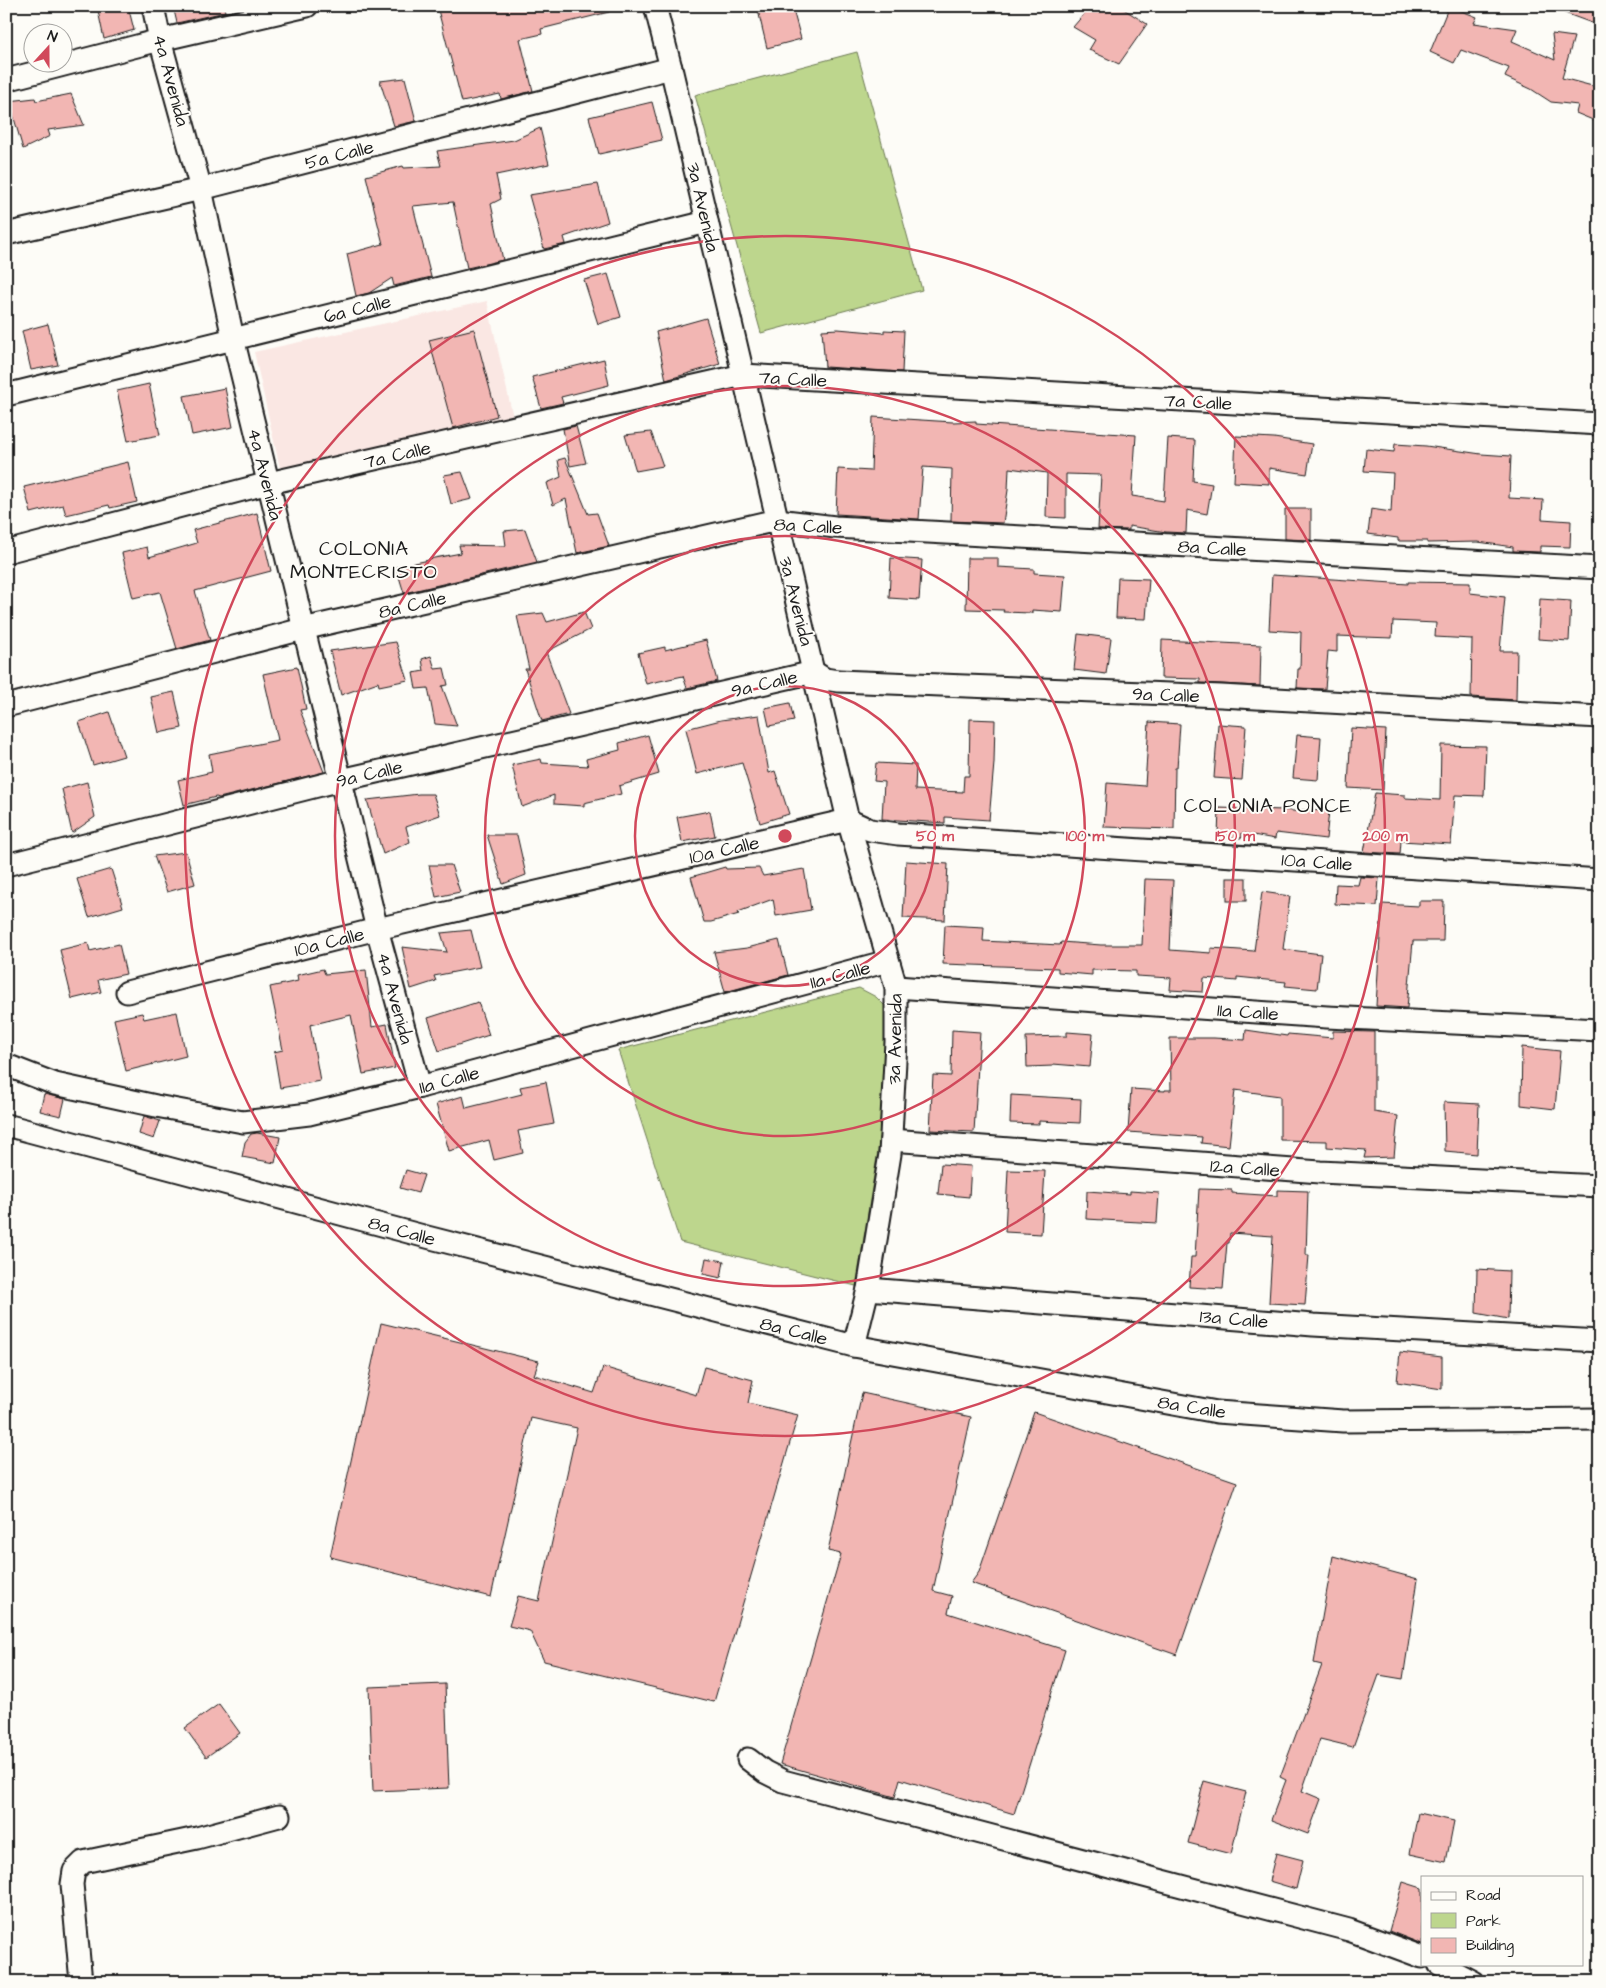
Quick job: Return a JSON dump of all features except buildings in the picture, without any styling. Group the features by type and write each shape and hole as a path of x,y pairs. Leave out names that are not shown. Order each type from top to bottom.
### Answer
{"street":[{"name":"4a Avenida","path":"153,6 160,40 201,189 233,338 377,929 420,1087"},
{"path":"6,80 160,40 307,6"},
{"name":"3a Avenida","path":"655,6 848,820 896,987 896,1042 891,1140 868,1288 854,1346"},
{"name":"5a Calle","path":"6,234 201,189 671,68"},
{"name":"6a Calle","path":"6,395 707,222"},
{"name":"7a Calle","path":"6,552 269,482 743,376 1600,424"},
{"name":"8a Calle","path":"6,706 303,629 777,520 835,527 1600,568"},
{"name":"9a Calle","path":"6,866 341,780 814,672 826,679 838,682 1221,696 1600,718"},
{"name":"10a Calle","path":"127,992 377,929 848,820 870,830 898,834 1600,880"},
{"name":"11a Calle","path":"6,1065 55,1084 156,1106 243,1122 309,1114 420,1087 888,961"},
{"name":"11a Calle","path":"896,987 1327,1017 1600,1030"},
{"name":"8a Calle","path":"6,1125 436,1239 854,1346 1217,1412 1343,1421 1600,1419"},
{"name":"12a Calle","path":"891,1140 1310,1172 1600,1186"},
{"name":"13a Calle","path":"868,1288 1313,1324 1600,1341"},
{"path":"748,1759 765,1772 783,1781 1349,1930 1421,1957"},
{"path":"81,1982 72,1884 74,1871 83,1862 197,1838 279,1816"},
{"path":"1443,1966 1473,1982"}],"shaded area":[{"path":"487,301 513,417 280,468 254,352"}],"green space":[{"path":"857,52 922,290 761,333 695,95"},
{"path":"859,988 876,997 888,1009 880,1138 856,1286 680,1242 618,1050"}],"district":[{"name":"COLONIA MONTECRISTO","path":"364,560"},
{"name":"COLONIA PONCE","path":"1268,805"}]}
